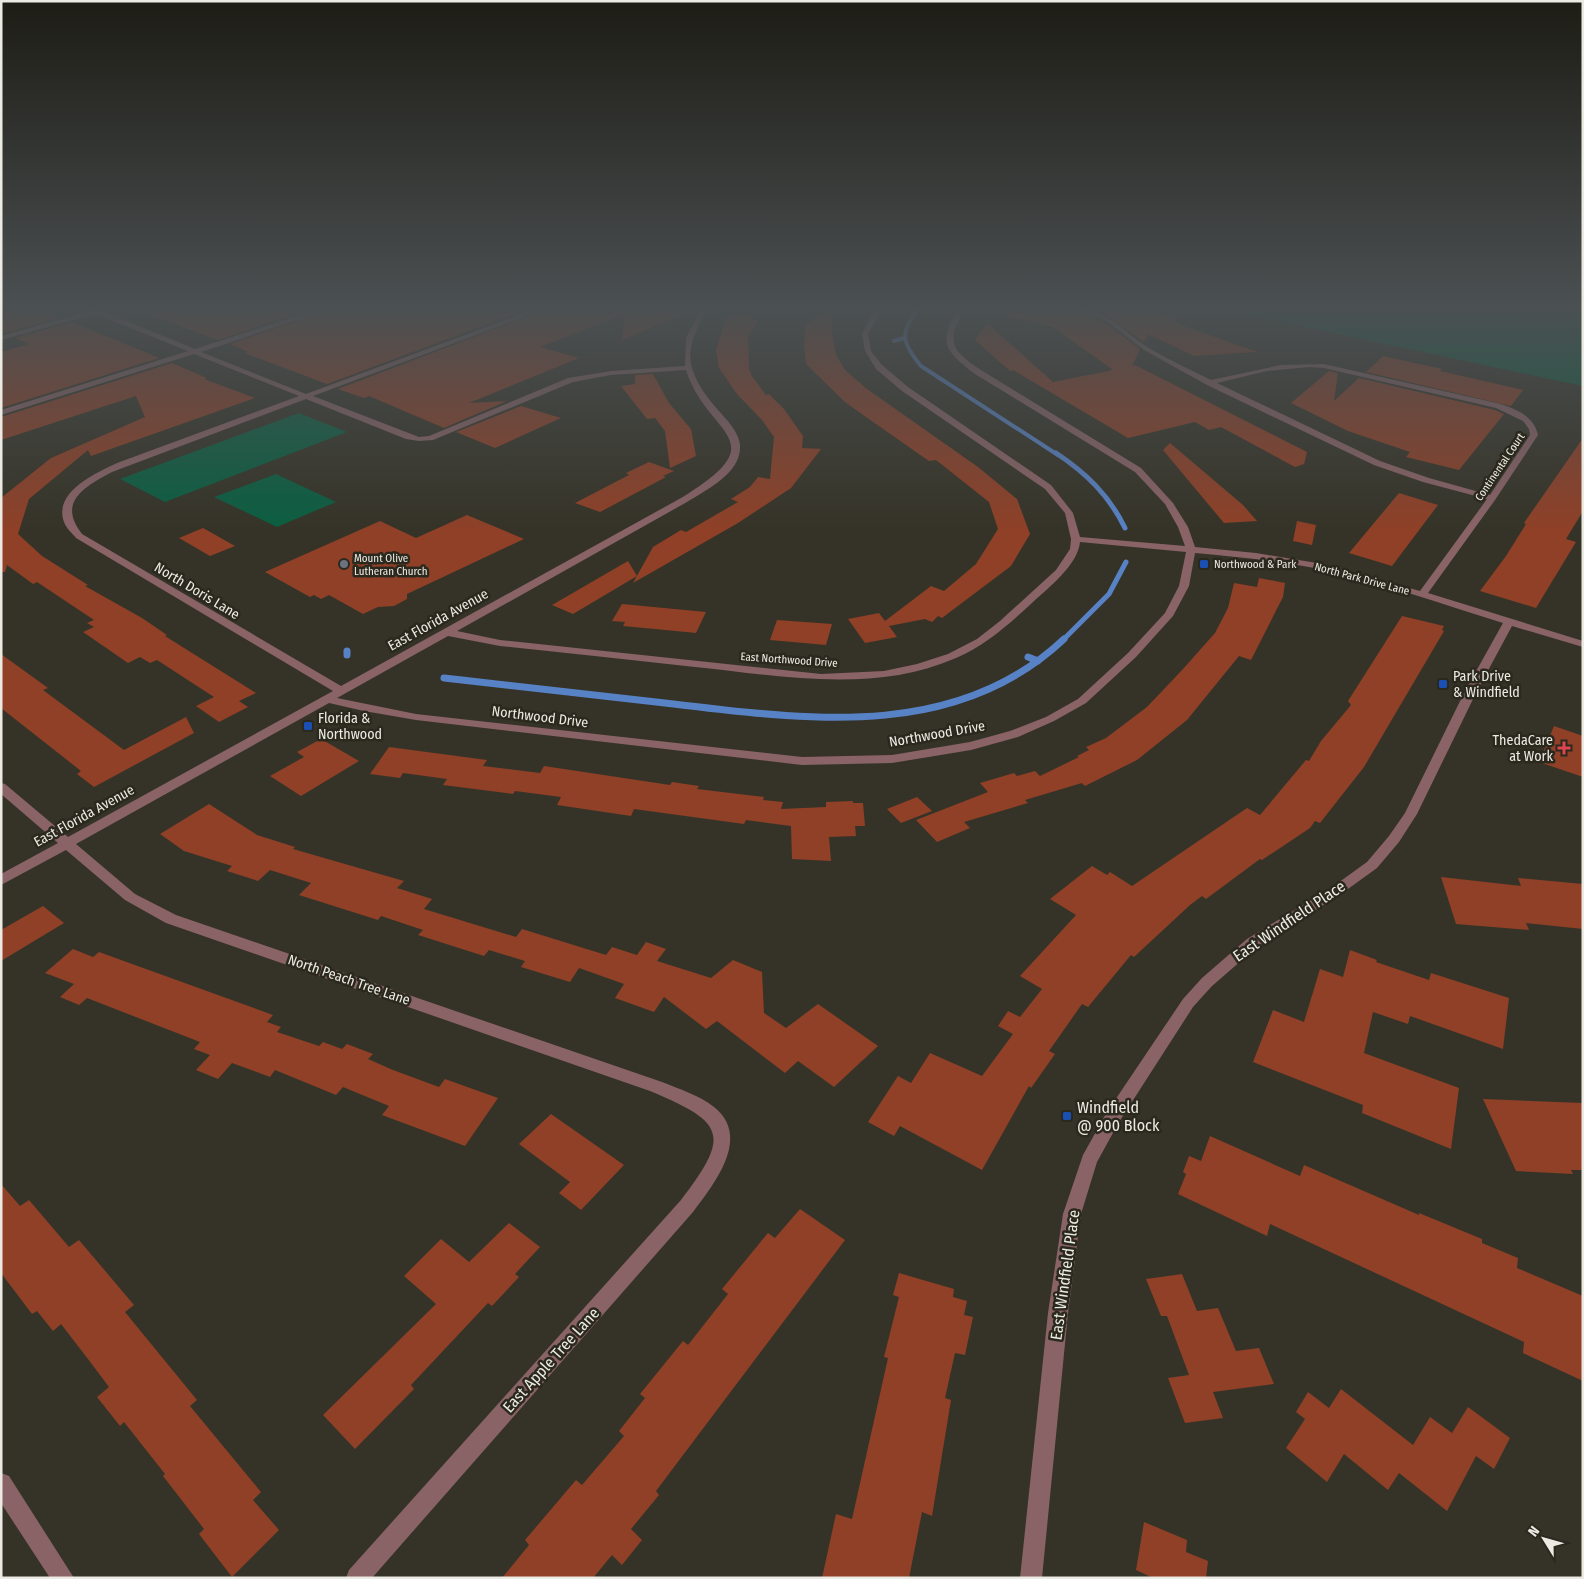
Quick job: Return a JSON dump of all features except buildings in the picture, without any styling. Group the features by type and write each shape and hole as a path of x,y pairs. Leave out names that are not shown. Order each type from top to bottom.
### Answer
{"street":[{"path":"1,412 95,383"},
{"path":"273,383 418,439 430,438 564,383"},
{"path":"306,396 343,383"},
{"name":"East Florida Avenue","path":"1,880 684,500 721,474 732,462 736,448 733,432 695,383"},
{"path":"897,383 1048,486 1069,513 1076,539"},
{"path":"998,383 1138,470 1169,503 1183,527 1192,550"},
{"path":"1210,383 1377,463 1426,480 1492,498"},
{"name":"Continental Court","path":"1397,383 1510,410 1529,422 1534,428 1534,435 1492,498 1422,595"},
{"name":"North Doris Lane","path":"306,396 120,465 98,476 72,496 66,510 67,519 70,528 79,536 341,691"},
{"name":"North Park Drive Lane","path":"1076,539 1256,556 1314,565 1422,595 1583,644"},
{"name":"East Northwood Drive","path":"446,632 500,643 777,674 821,677 884,674 952,656 980,641 1004,623 1060,572 1074,549 1076,539"},
{"name":"Northwood Drive","path":"328,699 364,708 416,717 802,761 850,761 932,753 971,746 1014,734 1050,719 1082,700 1113,674 1169,614 1184,586 1192,550"},
{"name":"East Windfield Place","path":"1031,1578 1058,1313 1070,1230 1089,1160 1113,1117 1188,1003 1207,982 1252,943 1304,909 1336,891 1372,865 1394,839 1411,814 1471,691 1508,622"},
{"name":"North Peach Tree Lane","path":"1,787 130,897 170,919 442,1012 696,1103 710,1113 720,1129"},
{"name":"East Apple Tree Lane","path":"357,1578 687,1206 702,1187 722,1146 720,1129"},
{"path":"1,1484 64,1578"}],"green space":[{"path":"1567,383 1583,383 1583,386"},
{"path":"299,413 347,432 165,502 120,479"},
{"path":"276,474 336,502 277,527 214,497"}],"waterway":[{"path":"947,383 1058,455"},
{"path":"1056,453 1096,486 1112,505 1125,528"},
{"path":"1064,639 1109,594 1126,562"},
{"path":"1036,660 1064,639"},
{"path":"1028,657 1036,660"},
{"path":"444,678 770,714 823,717 875,716 926,709 975,695 1021,672 1036,660"}],"place":[{"name":"Mount Olive Lutheran Church","path":"344,564"},
{"name":"Northwood & Park","path":"1204,564"},
{"name":"Park Drive & Windfield","path":"1443,684"},
{"name":"Florida & Northwood","path":"308,726"},
{"name":"ThedaCare at Work","path":"1564,748"},
{"name":"Windfield @ 900 Block","path":"1067,1116"}]}
